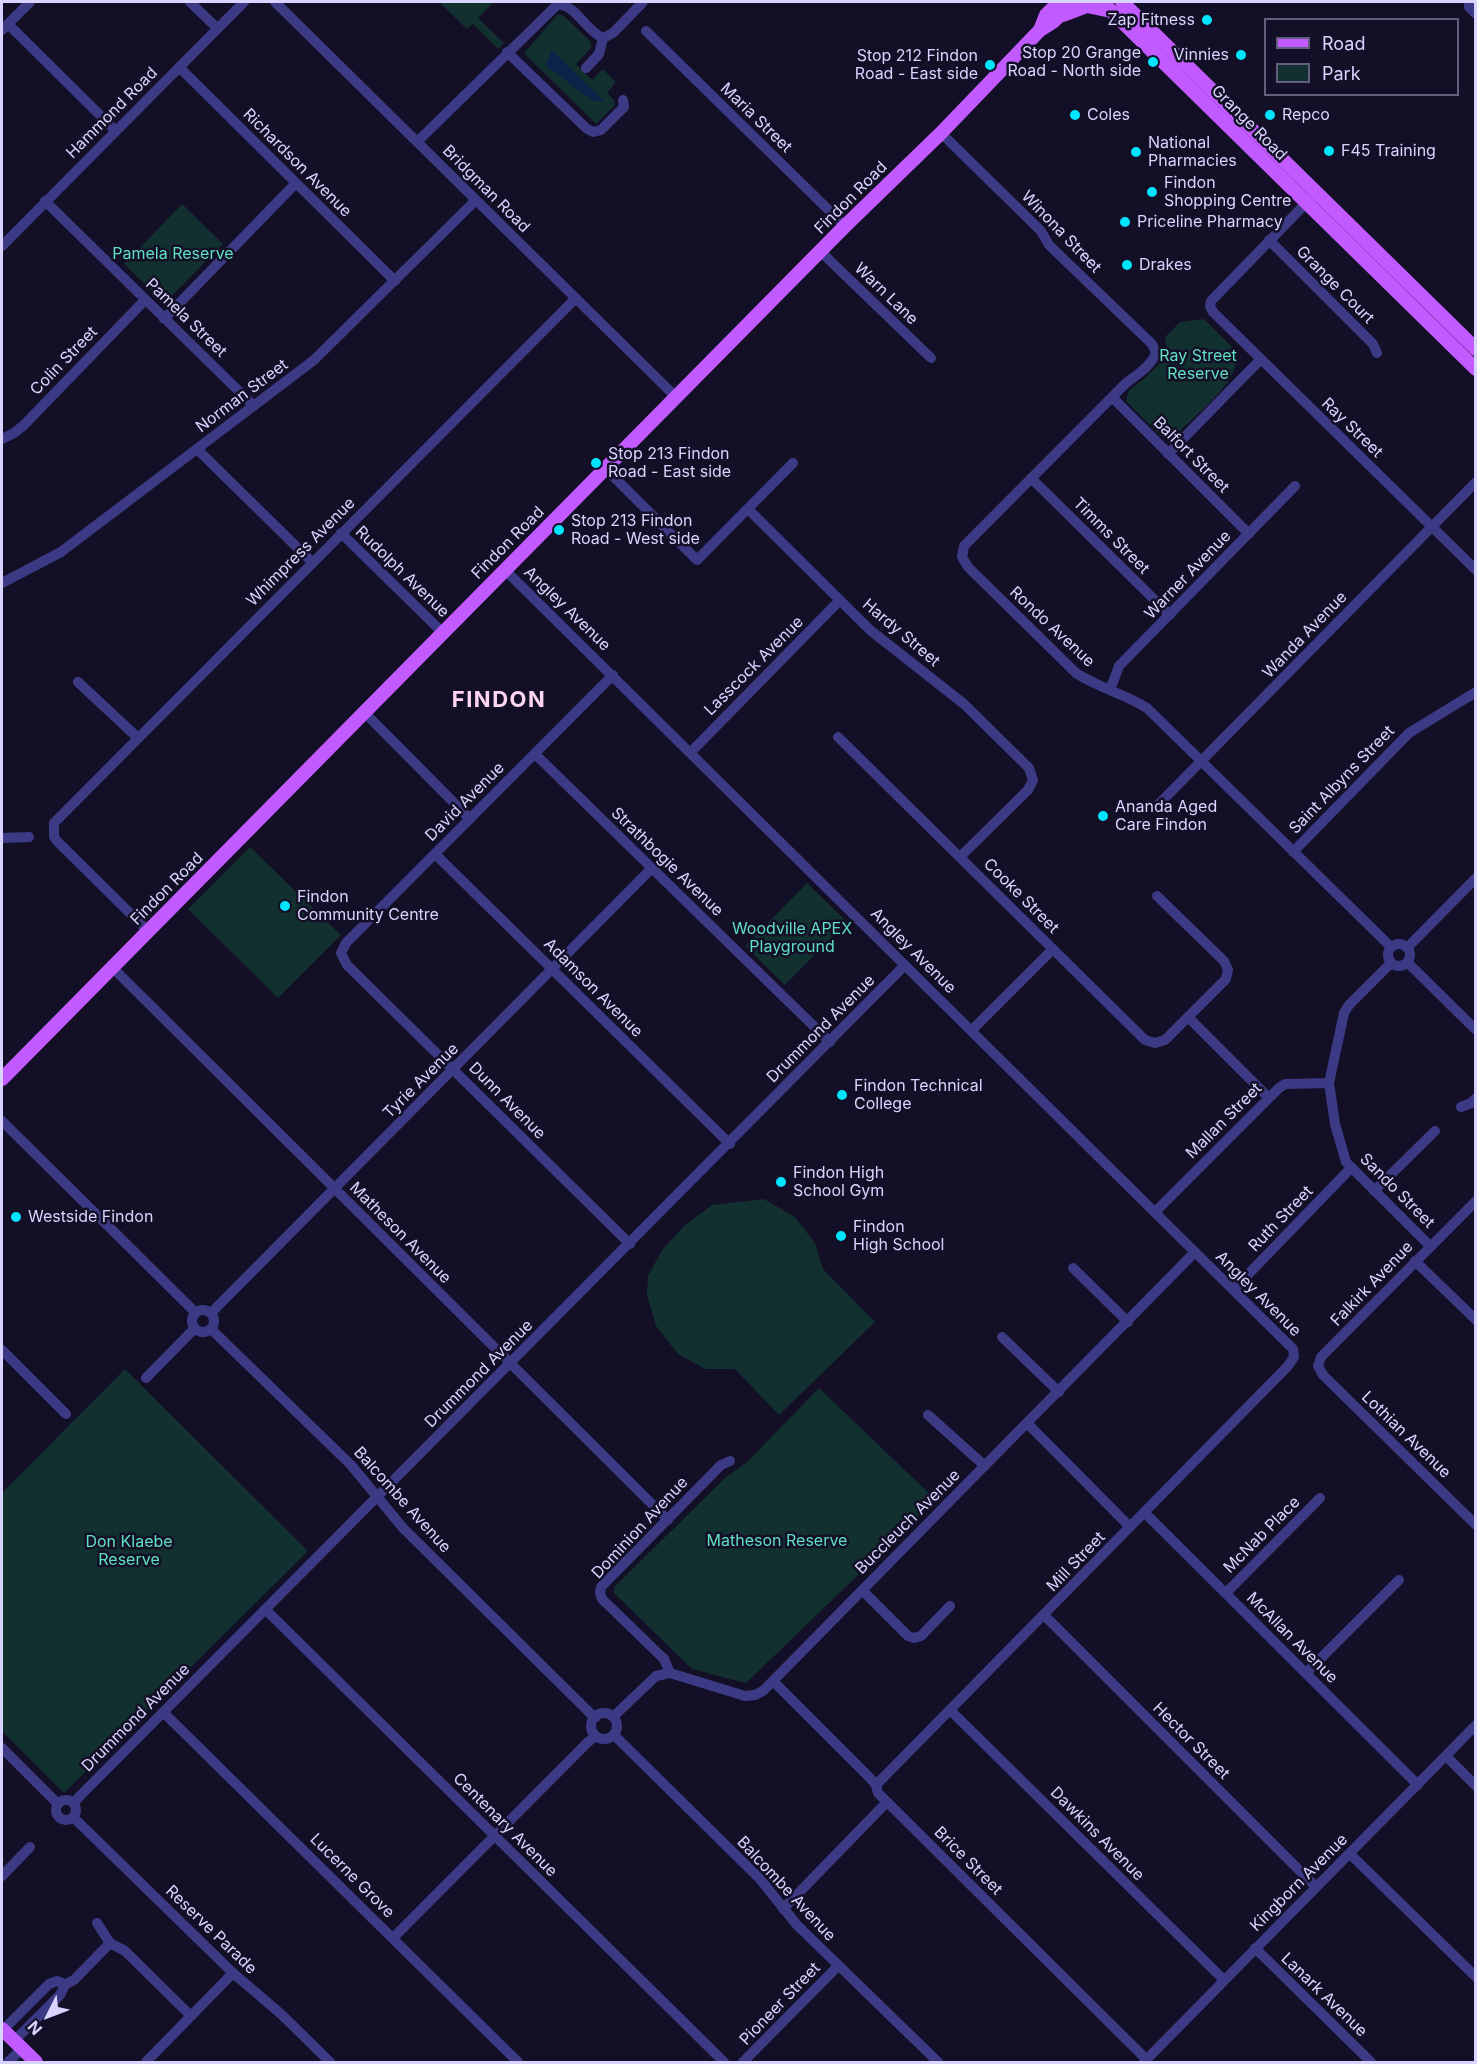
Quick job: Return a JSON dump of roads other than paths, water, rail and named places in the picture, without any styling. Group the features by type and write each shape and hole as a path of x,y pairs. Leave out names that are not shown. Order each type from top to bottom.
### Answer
{"main road":[{"name":"Findon Road","path":"4,1074 820,251 941,133 1040,30 1046,15 1056,7 1073,2"},
{"name":"Grange Road","path":"1102,2 1117,7 1245,122 1311,197 1476,369"},
{"path":"1056,7 1117,7"},
{"name":"Grange Road","path":"1117,7 1227,124 1311,197 1476,349"},
{"path":"1227,124 1234,112"},
{"path":"1227,124 1245,122"},
{"path":"2,2029 36,2062"}],"street":[{"path":"30,2 5,27 115,130"},
{"path":"190,2 217,28"},
{"name":"Hammond Road","path":"2,246 244,2"},
{"name":"Bridgman Road","path":"275,2 676,397"},
{"path":"586,68 599,54 603,38 613,33 643,2"},
{"path":"1469,2 1469,7 1476,14"},
{"path":"417,142 558,3 569,8 596,35 603,38"},
{"name":"Maria Street","path":"646,31 845,226"},
{"path":"507,52 586,128 593,132 601,130 624,107 623,100"},
{"name":"Richardson Avenue","path":"178,67 395,281"},
{"name":"Winona Street","path":"941,133 1041,231 1049,245 1152,344 1156,353"},
{"path":"164,319 296,183"},
{"path":"1269,240 1311,197"},
{"name":"Norman Street","path":"2,584 61,552 314,360 476,200"},
{"name":"Pamela Street","path":"45,201 254,406"},
{"name":"Ray Street","path":"1269,240 1211,301 1210,306 1213,312 1476,570"},
{"name":"Grange Court","path":"1269,240 1372,344 1377,353"},
{"name":"Warn Lane","path":"820,251 931,358"},
{"name":"Whimpress Avenue","path":"148,931 58,842 54,837 54,823 576,298"},
{"name":"Colin Street","path":"2,439 23,426 145,300"},
{"name":"Rondo Avenue","path":"1156,353 1154,359 1126,383 964,546 962,557 968,567 1076,673 1089,681 1129,697 1147,708 1391,947"},
{"path":"1168,454 1261,359"},
{"name":"Balfort Street","path":"1112,397 1249,534"},
{"path":"197,449 312,562"},
{"path":"605,468 697,560 793,463"},
{"name":"Timms Street","path":"1031,478 1170,615"},
{"name":"Wanda Avenue","path":"1155,808 1476,482"},
{"name":"Warner Avenue","path":"1110,690 1119,666 1295,486"},
{"name":"Hardy Street","path":"747,509 870,630 964,704 1029,768 1033,780 1028,790 960,857"},
{"name":"Rudolph Avenue","path":"341,533 442,633"},
{"name":"Angley Avenue","path":"506,570 1293,1349 1294,1357"},
{"name":"Lasscock Avenue","path":"691,752 839,601"},
{"name":"David Avenue","path":"341,953 346,943 613,675"},
{"path":"78,682 138,738"},
{"name":"Saint Albyns Street","path":"1293,852 1409,733 1475,694"},
{"path":"364,712 470,819"},
{"name":"Cooke Street","path":"837,737 1145,1040 1155,1043 1164,1040 1188,1017 1226,979 1228,970 1224,961 1157,896"},
{"name":"Strathbogie Avenue","path":"535,754 830,1042"},
{"path":"2,838 29,837"},
{"name":"Adamson Avenue","path":"435,854 730,1144"},
{"name":"Tyrie Avenue","path":"211,1313 652,868"},
{"path":"1407,948 1476,878"},
{"path":"1400,944 1407,948 1410,956 1407,962 1398,966 1391,963 1388,955 1391,947 1400,944"},
{"path":"972,1030 1053,950"},
{"name":"Dunn Avenue","path":"341,953 347,965 630,1244"},
{"path":"1407,962 1476,1030"},
{"name":"Sando Street","path":"1391,963 1349,1005 1344,1013 1329,1083 1335,1124 1346,1162 1430,1246"},
{"name":"Drummond Avenue","path":"73,1803 730,1144 905,965"},
{"name":"Matheson Avenue","path":"112,967 668,1520"},
{"path":"1188,1017 1268,1097"},
{"name":"Mallan Street","path":"1155,1212 1268,1097 1285,1084 1329,1083"},
{"path":"1461,1107 1476,1098"},
{"path":"2,1121 196,1313"},
{"path":"1374,1191 1435,1131"},
{"name":"Ruth Street","path":"1233,1290 1351,1168"},
{"name":"Falkirk Avenue","path":"1318,1366 1321,1358 1476,1201"},
{"name":"Buccleuch Avenue","path":"670,1673 745,1696 763,1691 1195,1252"},
{"path":"1416,1261 1476,1320"},
{"path":"1073,1268 1128,1322"},
{"path":"202,1311 211,1313 214,1319 211,1329 201,1332 195,1328 193,1319 196,1313 202,1311"},
{"path":"146,1378 195,1328"},
{"name":"Balcombe Avenue","path":"211,1329 351,1465 403,1528 596,1717"},
{"path":"1002,1337 1059,1392"},
{"path":"2,1350 66,1413"},
{"name":"Mill Street","path":"876,1785 1144,1514 1288,1366 1294,1357"},
{"name":"Lothian Avenue","path":"1318,1366 1323,1375 1476,1525"},
{"path":"928,1415 985,1466"},
{"path":"1028,1424 1130,1527"},
{"name":"Dominion Avenue","path":"670,1673 664,1659 602,1599 601,1587 721,1466 730,1461"},
{"name":"McNab Place","path":"1226,1593 1320,1498"},
{"name":"McAllan Avenue","path":"1144,1514 1418,1785"},
{"path":"1306,1673 1399,1580"},
{"path":"862,1590 908,1636 914,1638 921,1636 950,1606"},
{"name":"Centenary Avenue","path":"265,1609 724,2062"},
{"name":"Hector Street","path":"1044,1615 1316,1887"},
{"path":"613,1717 656,1676 670,1673"},
{"name":"Brice Street","path":"773,1681 876,1785 878,1793 1145,2061"},
{"name":"Dawkins Avenue","path":"950,1710 1224,1980"},
{"name":"Lucerne Grove","path":"163,1712 518,2062"},
{"path":"603,1714 613,1717 617,1728 614,1735 603,1739 596,1736 592,1729 596,1717 603,1714"},
{"name":"Kingborn Avenue","path":"1145,2061 1476,1725"},
{"name":"Balcombe Avenue","path":"614,1735 760,1879 797,1925 933,2061"},
{"path":"393,1938 596,1736"},
{"path":"2,1748 58,1804"},
{"path":"1446,1756 1476,1785"},
{"path":"65,1800 73,1803 76,1810 73,1817 66,1820 61,1819 56,1812 58,1804 65,1800"},
{"path":"783,1909 887,1802"},
{"name":"Reserve Parade","path":"73,1817 232,1973 281,2014 330,2062"},
{"path":"2,1876 30,1847"},
{"path":"1350,1854 1476,1977"},
{"path":"97,1923 110,1942 125,1951 191,2016"},
{"path":"8,2062 18,2045 60,1995 64,1985 74,1980 110,1942"},
{"name":"Lanark Avenue","path":"1255,1948 1370,2062"},
{"name":"Pioneer Street","path":"743,2062 838,1966"},
{"path":"146,2062 232,1973"},
{"path":"2,2029 49,1984 57,1981 64,1985"}],"water":[{"path":"552,50 604,101 593,101 545,65"}],"place":[{"name":"Zap Fitness","path":"1207,20"},
{"name":"Vinnies","path":"1241,55"},
{"name":"Stop 20 Grange Road - North side","path":"1153,62"},
{"name":"Stop 212 Findon Road - East side","path":"990,65"},
{"name":"Coles","path":"1075,115"},
{"name":"Repco","path":"1270,115"},
{"name":"F45 Training","path":"1329,151"},
{"name":"National Pharmacies","path":"1136,152"},
{"name":"Findon Shopping Centre","path":"1152,192"},
{"name":"Priceline Pharmacy","path":"1125,222"},
{"name":"Drakes","path":"1127,265"},
{"name":"Stop 213 Findon Road - East side","path":"596,463"},
{"name":"Stop 213 Findon Road - West side","path":"559,530"},
{"name":"Ananda Aged Care Findon","path":"1103,816"},
{"name":"Findon Community Centre","path":"285,906"},
{"name":"Findon Technical College","path":"842,1095"},
{"name":"Findon High School Gym","path":"781,1182"},
{"name":"Westside Findon","path":"16,1217"},
{"name":"Findon High School","path":"841,1236"}],"district":[{"name":"FINDON","path":"499,700"}],"park label":[{"name":"Pamela Reserve","path":"173,254"},
{"name":"Ray Street Reserve","path":"1198,365"},
{"name":"Woodville APEX Playground","path":"792,938"},
{"name":"Matheson Reserve","path":"777,1541"},
{"name":"Don Klaebe Reserve","path":"129,1551"}]}
